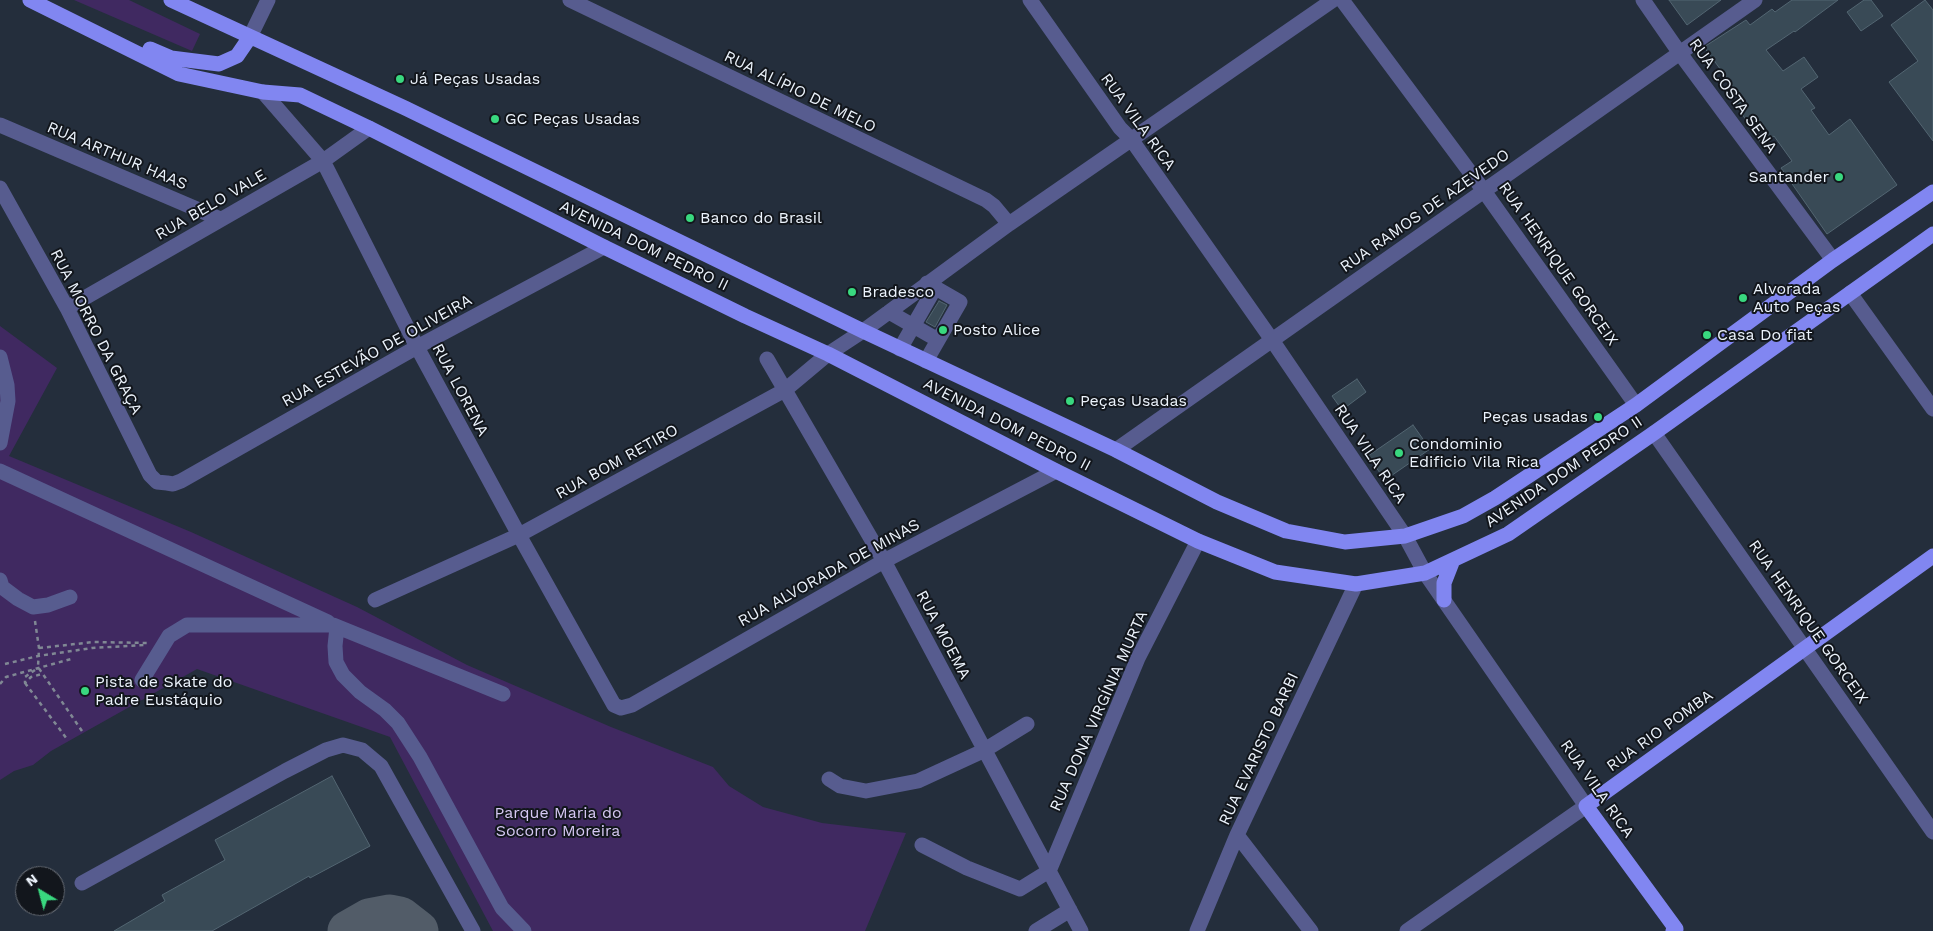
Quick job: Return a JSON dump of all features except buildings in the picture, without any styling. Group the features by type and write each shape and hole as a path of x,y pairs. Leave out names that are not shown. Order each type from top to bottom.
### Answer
{"main road":[{"name":"AVENIDA DOM PEDRO II","path":"171,0 405,108 900,349 1116,450 1217,502 1286,531 1345,542 1405,536 1463,516 1496,498 1636,405 1833,260 1933,192"},
{"name":"AVENIDA DOM PEDRO II","path":"34,2 179,74 263,92 300,96 369,128 745,316 828,354 1056,471 1198,541 1275,572 1356,584 1426,573 1508,534 1654,433 1933,234"},
{"path":"34,2 171,58 219,64 237,56 250,37"},
{"name":"RUA RIO POMBA","path":"1586,806 1933,556"},
{"path":"1444,600 1444,583 1453,560"},
{"name":"RUA VILA RICA","path":"1586,806 1675,930"}],"street":[{"path":"250,37 268,0"},
{"name":"RUA ALÍPIO DE MELO","path":"570,0 986,200 999,211 1009,224"},
{"name":"RUA VILA RICA","path":"1030,0 1272,340 1405,536 1444,600 1586,806"},
{"name":"RUA BOM RETIRO","path":"375,600 519,535 785,390 828,354 931,286 1009,224 1333,0"},
{"name":"RUA HENRIQUE GORCEIX","path":"1342,0 1484,191 1636,405"},
{"name":"RUA COSTA SENA","path":"1643,0 1679,52 1833,260"},
{"name":"RUA RAMOS DE AZEVEDO","path":"1116,450 1755,0"},
{"name":"RUA LORENA","path":"263,92 323,160 417,348 610,700 614,705 621,708"},
{"name":"RUA ARTHUR HAAS","path":"0,125 220,219"},
{"name":"RUA BELO VALE","path":"67,308 323,160 369,128"},
{"name":"RUA MORRO DA GRAÇA","path":"0,188 67,308 150,475 157,482 167,483"},
{"name":"RUA ESTEVÃO DE OLIVEIRA","path":"167,483 173,484 181,481 417,348 604,247"},
{"path":"900,349 913,326 931,286 960,302 926,361"},
{"path":"1850,293 1933,409"},
{"path":"889,312 938,340"},
{"path":"0,358 7,384 8,401 0,443"},
{"name":"RUA MOEMA","path":"768,359 884,561 983,751 1081,931"},
{"name":"RUA HENRIQUE GORCEIX","path":"1654,433 1933,832"},
{"path":"0,471 335,626 503,694"},
{"name":"RUA ALVORADA DE MINAS","path":"621,708 632,705 884,561 1056,471"},
{"name":"RUA DONA VIRGÍNIA MURTA","path":"1049,871 1138,658 1198,541"},
{"path":"0,580 2,587 32,607 48,605 70,597"},
{"name":"RUA EVARISTO BARBI","path":"1197,931 1237,835 1356,584"},
{"path":"142,680 162,644 169,636 187,625 335,626"},
{"path":"335,626 336,662 343,674 360,692 385,710 398,723 420,757 502,908 524,931"},
{"path":"829,779 840,786 866,791 918,781 983,751 1027,724"},
{"path":"82,883 285,771 326,750 343,745 362,750 381,766 473,931"},
{"name":"RUA RIO POMBA","path":"1407,931 1586,806"},
{"path":"1237,835 1311,931"},
{"path":"922,845 967,868 1020,889 1049,871"},
{"path":"1036,931 1070,910"}],"path":[{"path":"32,607 38,648 38,667 82,732"},
{"path":"38,648 94,642 162,644"},
{"path":"5,664 38,656 92,648 162,644"},
{"path":"0,684 6,677 38,667 71,660"},
{"path":"38,667 25,677 25,682 67,739"},
{"path":"25,682 42,674"}],"green space":[{"path":"74,0 129,0 200,34 192,51"},
{"name":"Parque Maria do Socorro Moreira","path":"0,326 57,368 9,456 191,532 357,607 467,665 611,727 713,767 729,786 763,807 822,823 906,833 865,931 493,931 390,737 197,669 51,751 33,765 14,771 0,780"}],"taxiway":[{"path":"348,931 369,919 390,915 400,917 418,931"}],"place":[{"name":"Já Peças Usadas","path":"400,79"},
{"name":"GC Peças Usadas","path":"495,119"},
{"name":"Santander","path":"1839,177"},
{"name":"Banco do Brasil","path":"690,218"},
{"name":"Bradesco","path":"852,292"},
{"name":"Alvorada Auto Peças","path":"1743,298"},
{"name":"Posto Alice","path":"943,330"},
{"name":"Casa Do fiat","path":"1707,335"},
{"name":"Peças Usadas","path":"1070,401"},
{"name":"Peças usadas","path":"1598,417"},
{"name":"Condominio Edificio Vila Rica","path":"1399,453"},
{"name":"Pista de Skate do Padre Eustáquio","path":"85,691"}]}
